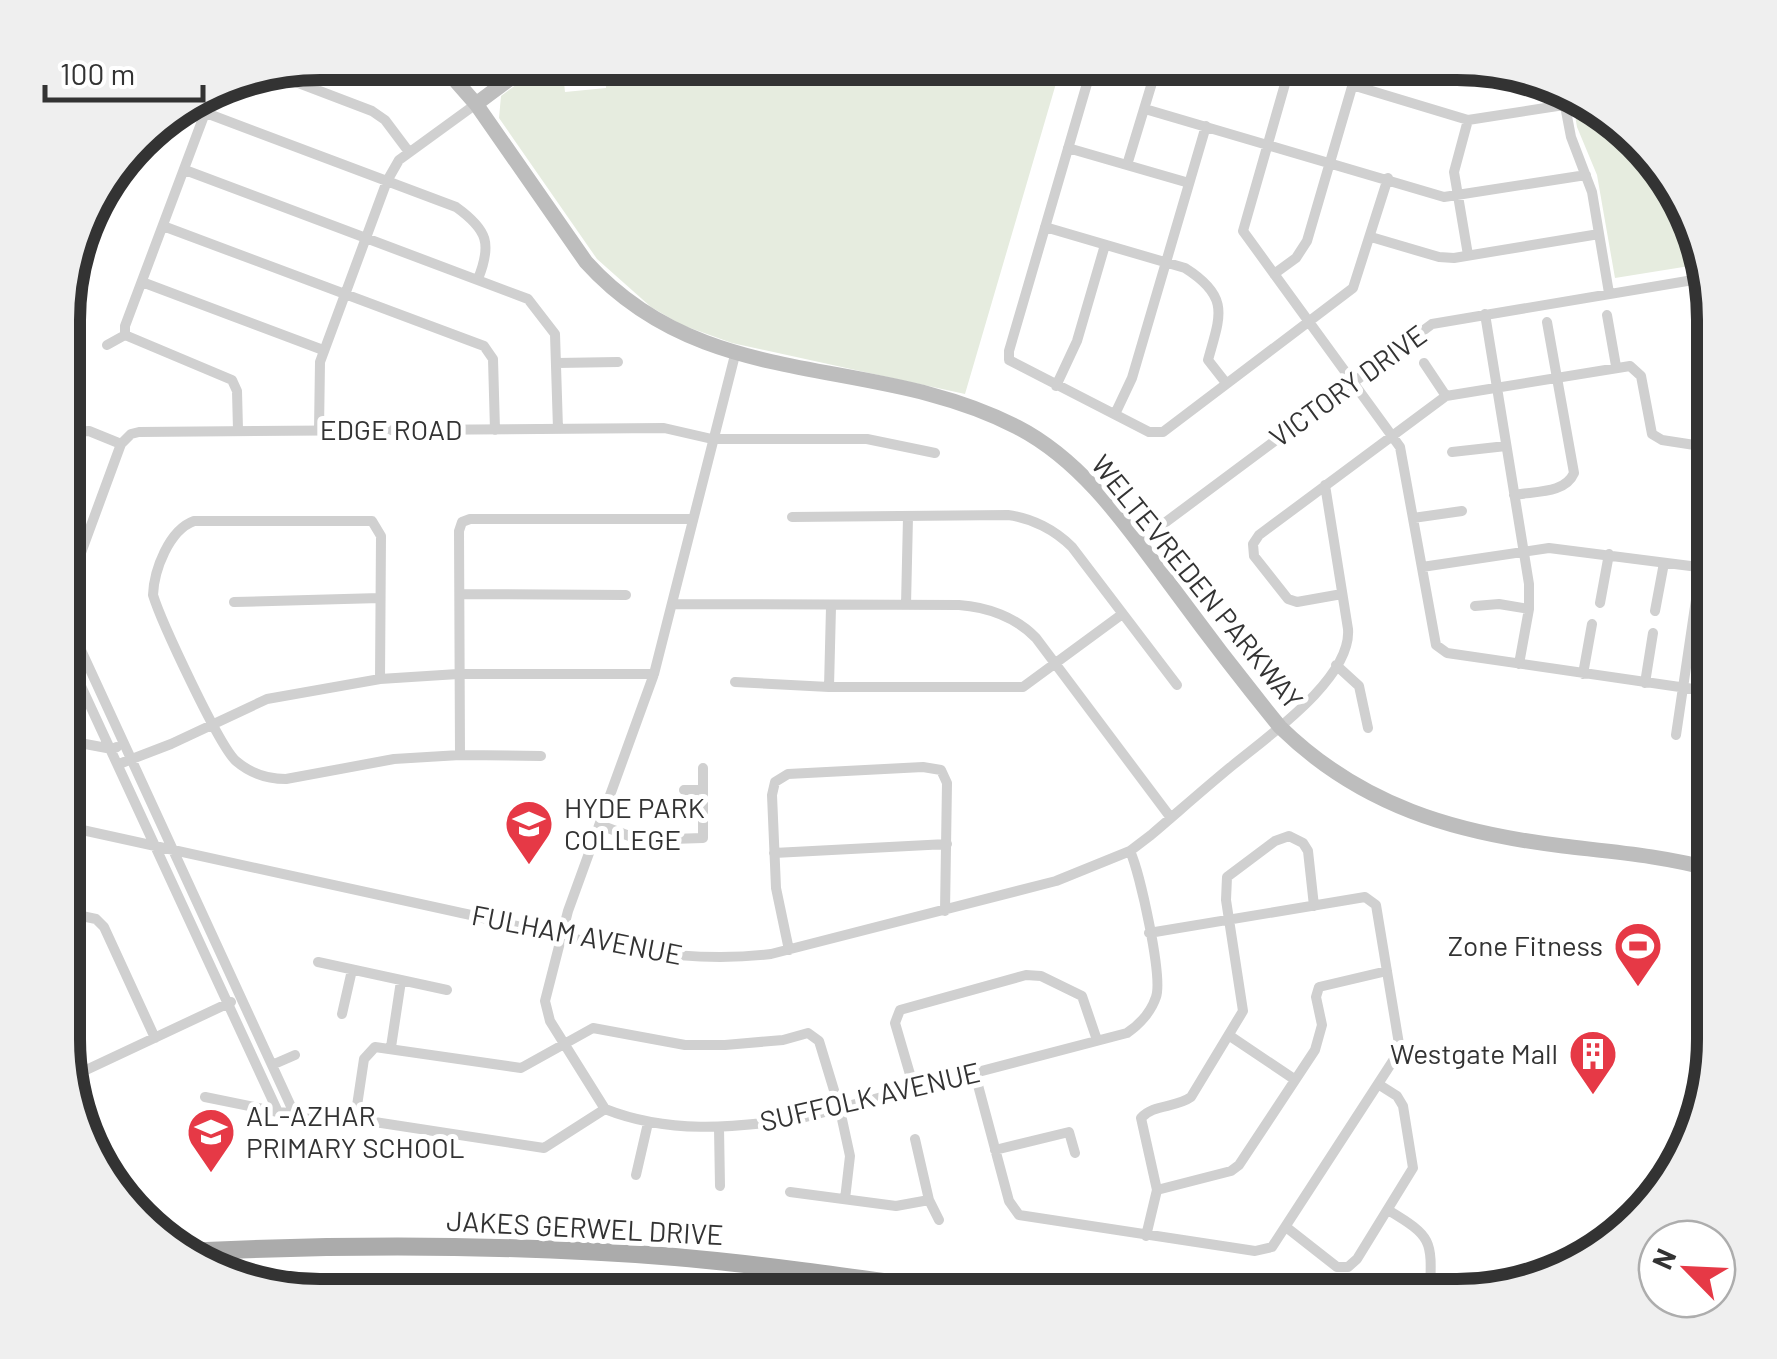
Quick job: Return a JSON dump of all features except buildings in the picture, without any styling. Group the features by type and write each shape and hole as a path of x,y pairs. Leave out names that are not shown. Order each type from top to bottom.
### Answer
{"main road":[{"name":"JAKES GERWEL DRIVE","path":"209,1251 378,1247 673,1257 859,1278"}],"street":[{"name":"WELTEVREDEN PARKWAY","path":"456,80 570,240 606,283 662,323 736,355 940,398 1000,418 1040,440 1076,469 1138,542 1280,727 1299,746 1366,791 1430,820 1506,838 1696,865"},
{"path":"319,430 318,368 386,181 399,160 507,80"},
{"path":"1088,81 1009,360 1148,432 1162,432 1353,288 1388,178"},
{"path":"1127,165 1153,81"},
{"path":"1285,81 1244,231 1393,433 1403,458 1438,648 1696,689"},
{"path":"1274,274 1304,248 1354,81"},
{"path":"294,82 380,115 409,152"},
{"path":"1352,86 1468,120 1563,105"},
{"path":"1564,106 1571,137 1592,192 1609,294"},
{"path":"125,335 124,326 208,108"},
{"path":"1145,108 1444,196 1586,175"},
{"path":"206,113 456,207 485,238 488,249 478,279"},
{"path":"1468,120 1454,167 1468,256"},
{"path":"1115,414 1132,378 1206,126"},
{"path":"1068,148 1189,183"},
{"path":"185,170 478,279 534,304 555,334 558,429"},
{"path":"163,226 487,348 493,358 495,430"},
{"path":"1045,227 1195,275 1221,312 1208,360 1226,383"},
{"path":"1371,236 1439,258 1599,234"},
{"path":"1056,386 1077,341 1106,246"},
{"name":"VICTORY DRIVE","path":"1138,542 1432,324 1693,280"},
{"path":"142,282 323,350"},
{"path":"1485,314 1530,591 1520,664"},
{"path":"1607,315 1616,366"},
{"path":"1514,494 1561,488 1574,475 1547,322"},
{"path":"107,345 125,335"},
{"path":"125,335 232,380 237,391 238,430"},
{"path":"205,1098 278,1112 355,1118 544,1148 606,1109 564,1044 545,1006 560,935 654,674 736,355"},
{"path":"557,363 618,362"},
{"path":"1424,363 1446,396"},
{"path":"1342,594 1297,602 1288,599 1254,556 1253,544 1259,535 1325,484 1446,396 1630,366 1639,372 1650,429 1656,438 1697,445"},
{"name":"EDGE ROAD","path":"121,444 131,434 140,432 664,428 712,439 868,439 935,453"},
{"path":"80,431 121,444 80,550"},
{"path":"1452,452 1506,446"},
{"path":"1325,484 1349,638 1336,665 1359,686 1368,728"},
{"path":"1414,518 1462,511"},
{"path":"792,517 1008,515 1028,519 1072,547 1177,685"},
{"path":"906,605 908,516"},
{"path":"460,755 458,531 467,519 692,518"},
{"path":"380,679 381,536 372,521 194,522 181,527 172,539 155,580 153,596 212,723 234,760 268,778 322,774 394,760 460,755 541,756"},
{"path":"80,530 87,530"},
{"path":"1422,567 1523,550 1562,548 1697,567"},
{"path":"1600,603 1609,554"},
{"path":"1655,610 1664,563"},
{"path":"460,594 626,595"},
{"path":"234,602 380,598"},
{"path":"1676,735 1697,599"},
{"path":"672,604 971,606 989,610 1030,632 1171,818"},
{"path":"1475,606 1498,604 1528,609"},
{"path":"829,687 831,607"},
{"path":"734,682 829,687 1023,687 1121,615"},
{"path":"1584,674 1592,624"},
{"path":"1645,683 1653,633"},
{"path":"80,649 294,1113"},
{"name":"FULHAM AVENUE","path":"81,830 560,935 681,957 739,958 789,950 1056,881 1130,851 1295,716 1336,665"},
{"path":"120,764 267,699 380,679 458,674 654,674"},
{"path":"80,682 278,1112"},
{"path":"81,743 112,749 125,744"},
{"path":"600,825 640,840 704,838 703,768"},
{"path":"789,950 779,912 773,787 788,774 938,768 947,783 945,911"},
{"path":"684,790 703,790"},
{"path":"1146,1236 1157,1190 1141,1118 1146,1112 1191,1097 1241,1016 1243,1004 1225,885 1228,875 1284,836 1303,843 1308,850 1314,906"},
{"path":"774,854 947,844"},
{"name":"SUFFOLK AVENUE","path":"606,1109 648,1123 719,1128 798,1119 1131,1031 1156,998 1158,984 1140,872 1130,851"},
{"name":"WELTEVREDEN PARKWAY","path":"1678,860 1696,859"},
{"path":"975,1074 1010,1206 1019,1216 1264,1251 1272,1248 1400,1048 1378,910 1366,898 1149,934"},
{"path":"81,916 104,927 154,1038"},
{"path":"318,962 447,990"},
{"path":"342,1014 352,970"},
{"path":"1157,1190 1236,1168 1320,1040 1322,1025 1316,997 1320,987 1387,971"},
{"path":"914,1088 895,1023 898,1012 1026,975 1041,976 1082,996 1097,1040"},
{"path":"391,1047 401,981"},
{"path":"83,1071 242,998"},
{"path":"355,1118 365,1055 372,1048 391,1047 521,1068 593,1028 685,1045 724,1046 783,1040 808,1033 819,1041 850,1156 844,1200"},
{"path":"1230,1036 1294,1079"},
{"path":"272,1065 295,1054"},
{"path":"1286,1227 1332,1264 1343,1268 1357,1260 1413,1168 1414,1160 1404,1106 1397,1096 1378,1084"},
{"path":"636,1175 648,1123"},
{"path":"719,1128 720,1186"},
{"path":"995,1150 1069,1132 1075,1153"},
{"path":"916,1139 930,1200 940,1220"},
{"path":"790,1192 896,1206 930,1200"},
{"path":"1388,1210 1418,1228 1427,1239 1430,1279"}],"shaded area":[{"path":"522,80 564,80 565,92 606,88 606,80 1057,81 965,394 732,343 682,325 651,307 597,259 499,118 501,96"},
{"path":"1574,111 1615,140 1647,174 1672,214 1690,266 1615,278 1597,175"}],"place":[{"name":"HYDE PARK COLLEGE","path":"529,866"},
{"name":"Zone Fitness","path":"1638,988"},
{"name":"Westgate Mall","path":"1593,1096"},
{"name":"AL-AZHAR PRIMARY SCHOOL","path":"211,1174"}]}
